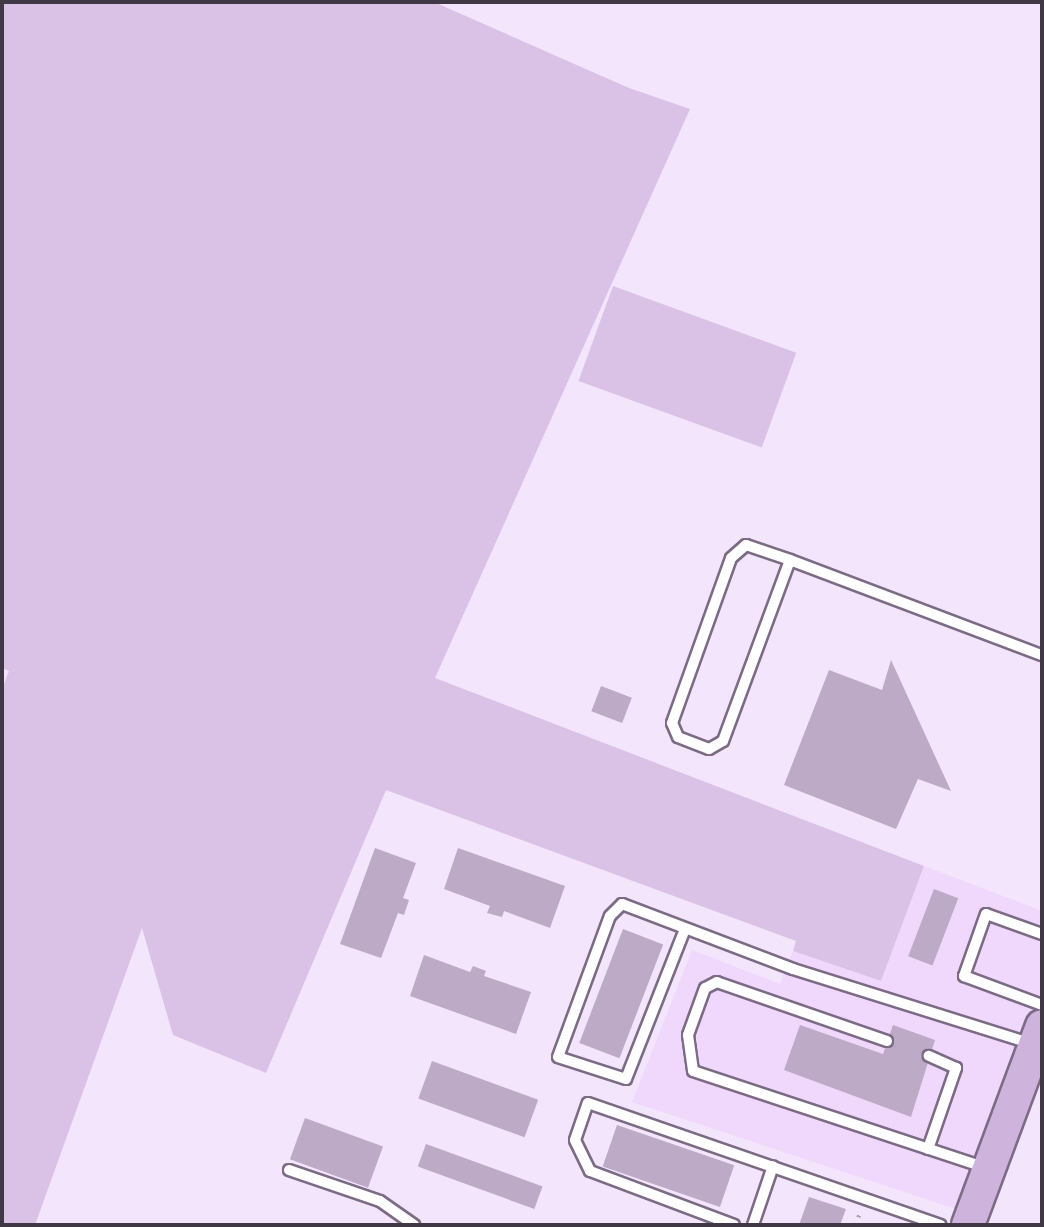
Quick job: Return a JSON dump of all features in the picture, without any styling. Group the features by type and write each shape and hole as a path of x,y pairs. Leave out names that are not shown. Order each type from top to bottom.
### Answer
{"main road":[{"path":"968,1225 1038,1035"}],"lane":[{"path":"790,560 723,741 709,749 678,737 672,723 731,558 746,545 790,560 1042,655"},
{"path":"685,929 626,1079 558,1057 610,916 622,904 685,929 1038,1035"},
{"path":"1042,934 986,914 964,976 1042,1005"},
{"path":"887,1041 717,982 705,988 688,1035 693,1071 989,1168"},
{"path":"928,1149 956,1068 929,1056"},
{"path":"734,1225 590,1171 575,1140 588,1103 941,1225"},
{"path":"753,1225 773,1166"},
{"path":"289,1170 380,1201 414,1225"}],"shaded area":[{"path":"2,2 434,2 629,88 690,109 435,678 924,866 881,981 793,951 796,941 386,790 266,1073 173,1035 142,928 35,1225 2,1225 2,689 9,671 2,668"},
{"path":"613,286 796,353 762,448 578,381"},
{"path":"924,866 1042,911 1042,990 962,1211 632,1102 692,950 780,984 793,951 881,981"}],"building":[{"path":"891,660 951,791 918,779 896,829 784,785 829,670 882,690"},
{"path":"601,686 632,698 622,723 591,711"},
{"path":"375,848 416,863 403,898 409,900 404,915 398,913 381,958 340,944"},
{"path":"458,848 565,886 550,928 504,911 502,917 487,913 490,906 444,889"},
{"path":"934,889 958,898 932,966 908,956"},
{"path":"623,929 663,944 619,1058 579,1043"},
{"path":"424,955 470,972 473,966 486,971 484,976 531,992 516,1034 410,996"},
{"path":"800,1025 883,1054 893,1025 935,1040 911,1117 784,1070"},
{"path":"432,1061 538,1100 525,1137 418,1099"},
{"path":"305,1118 383,1146 368,1188 290,1159"},
{"path":"617,1125 734,1165 720,1207 603,1167"},
{"path":"426,1144 543,1186 534,1209 418,1167"},
{"path":"809,1197 846,1209 840,1225 799,1225"}]}
